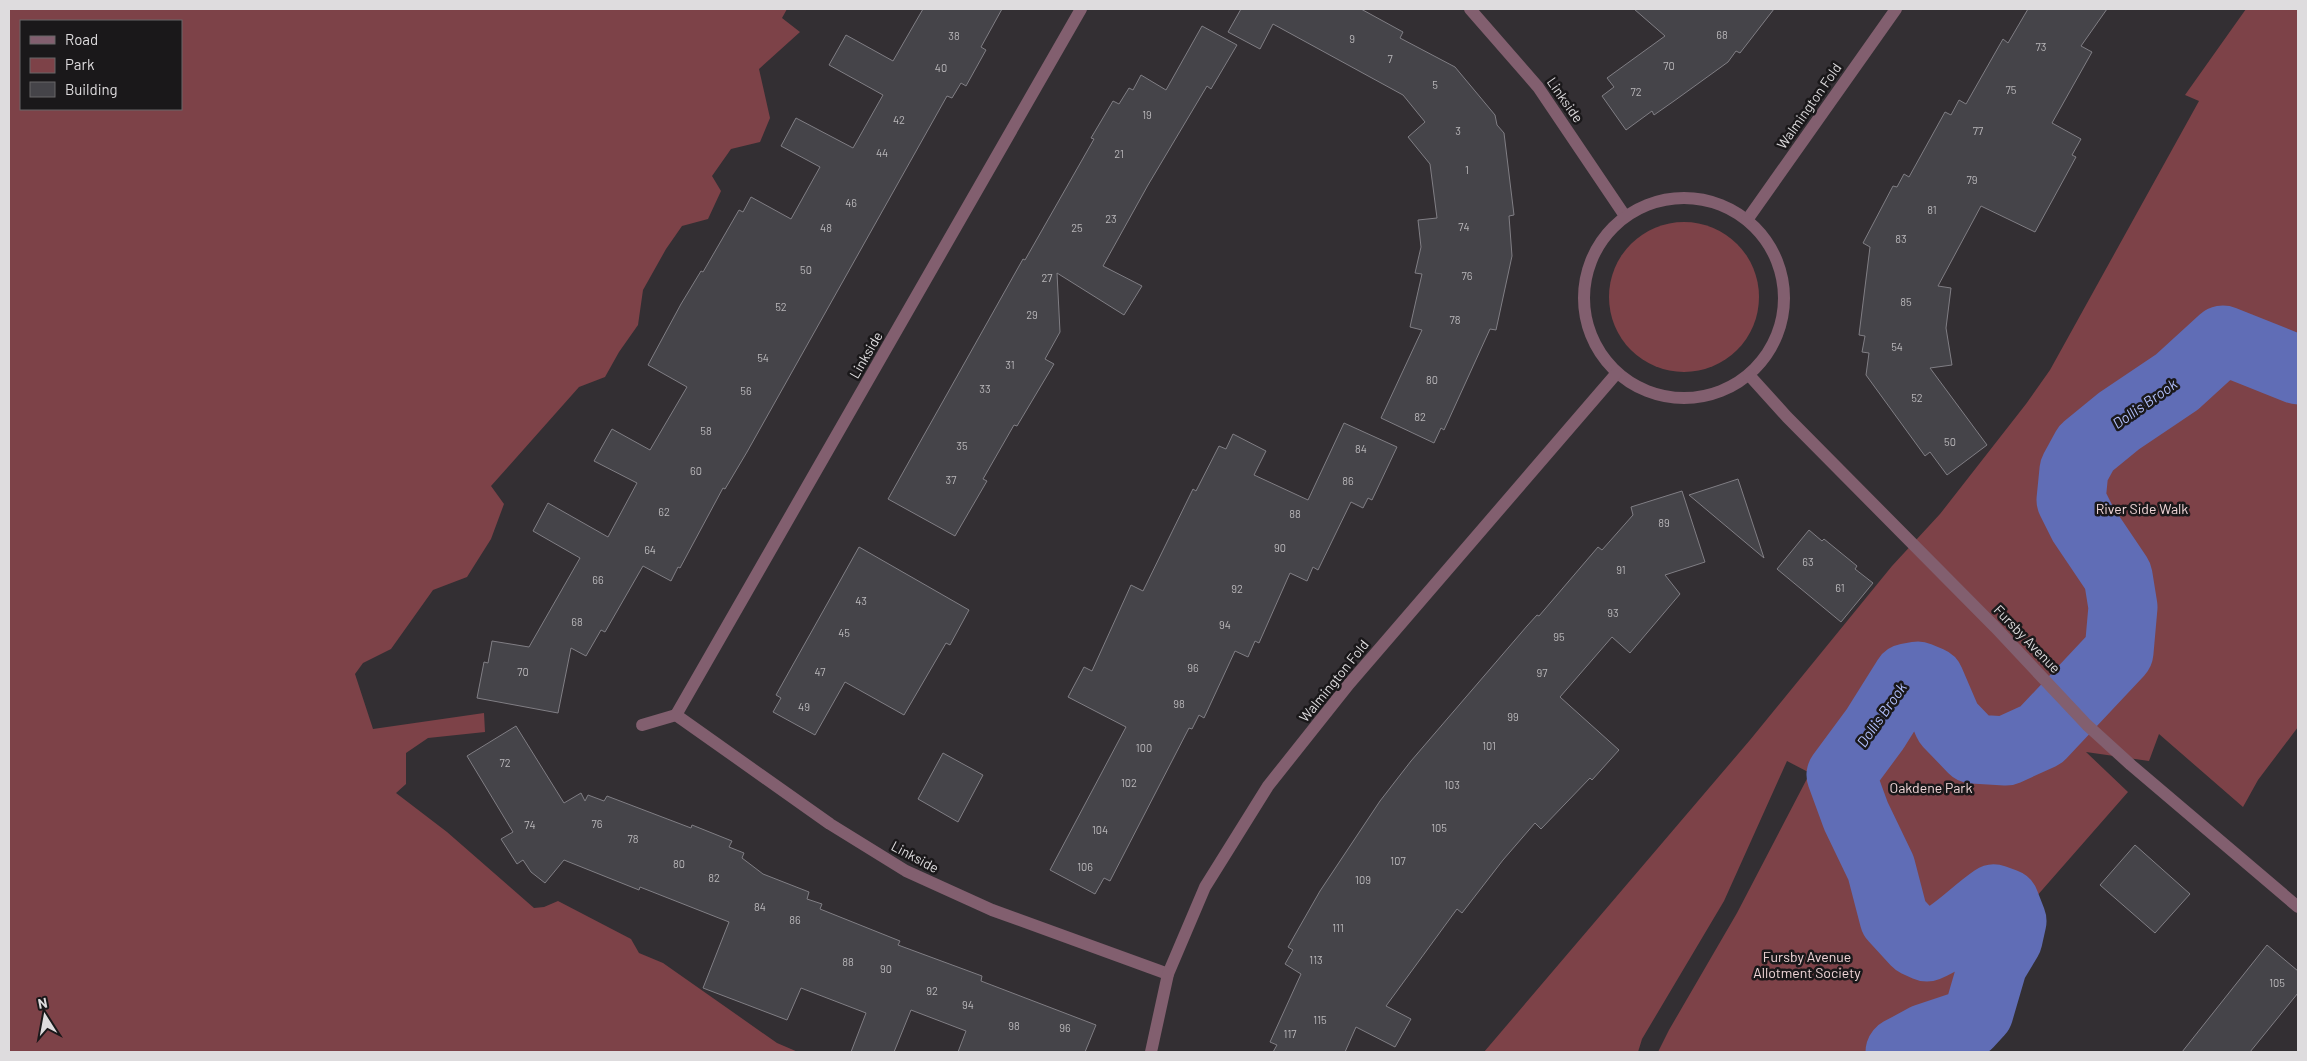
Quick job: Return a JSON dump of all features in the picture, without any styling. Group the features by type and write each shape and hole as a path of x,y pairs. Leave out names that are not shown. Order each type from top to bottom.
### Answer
{"street":[{"name":"Linkside","path":"1081,9 676,715 830,824 906,871 992,910 1168,974"},
{"name":"Linkside","path":"1470,9 1538,87 1625,216"},
{"name":"Walmington Fold","path":"1747,220 1896,9"},
{"path":"1687,198 1719,204 1747,220 1767,242 1780,268 1785,297 1781,326 1768,353 1749,375 1725,390 1697,398 1668,398 1640,389 1616,374 1597,350 1585,323 1583,292 1589,263 1603,237 1625,216 1654,202 1687,198"},
{"name":"Walmington Fold","path":"1151,1052 1168,974 1205,888 1268,786 1349,684 1616,374"},
{"name":"Fursby Avenue","path":"1749,375 1787,417 2056,690 2087,725 2131,765 2298,907"},
{"path":"642,725 676,715"}],"green space":[{"path":"9,9 787,9 782,18 800,32 759,69 770,118 760,142 731,149 712,176 721,191 708,219 682,226 666,249 643,290 638,325 619,352 605,377 579,387 491,486 504,504 491,539 467,577 433,590 391,649 363,663 355,674 373,729 484,713 485,732 428,738 406,753 406,784 396,793 447,832 534,908 544,907 558,901 631,939 639,953 663,963 777,1043 798,1052 9,1052"},
{"path":"2246,9 2298,9 2298,727 2258,780 2243,807 2159,734 2149,761 2086,752 2128,792 2022,913 2026,939 2004,968 2006,976 1995,1018 1990,1026 1982,1031 1933,1043 1920,1052 1658,1052 1737,913 1810,773 1787,761 1724,901 1642,1039 1638,1052 1484,1052 1750,740 1892,566 1940,514 2026,404 2050,370 2199,101 2185,95"},
{"path":"1684,222 1713,228 1737,244 1753,268 1759,297 1753,326 1737,350 1713,366 1684,372 1655,366 1631,350 1615,326 1609,297 1615,268 1631,244 1655,228"}],"building":[{"path":"923,9 1002,9 981,47 986,50 966,86 961,83 952,98 947,96 747,452 725,489 723,488 680,568 678,567 671,581 643,566 605,632 601,630 586,656 571,648 558,713 477,698 484,662 488,663 492,641 529,647 580,558 533,531 548,503 608,537 637,483 594,461 612,429 650,450 687,387 648,365 681,304 701,271 703,272 739,210 743,212 751,197 791,219 820,167 781,146 796,118 853,148 883,95 829,65 846,35 893,61"},
{"path":"1241,9 1361,9 1403,32 1400,38 1455,67 1495,115 1497,125 1504,133 1514,215 1509,216 1512,256 1496,330 1490,329 1444,430 1441,428 1434,443 1381,418 1422,330 1410,327 1422,274 1415,273 1421,247 1418,220 1437,218 1430,164 1408,137 1425,122 1403,95 1273,24 1260,49 1228,32"},
{"path":"1634,9 1774,9 1740,53 1736,51 1728,62 1674,101 1654,115 1652,111 1626,130 1602,96 1614,87 1607,78 1665,36"},
{"path":"2028,9 2107,9 2081,46 2092,52 2052,123 2081,139 2072,155 2076,157 2035,232 1981,206 1938,286 1951,288 1946,328 1952,365 1930,368 1987,445 1947,475 1930,452 1925,456 1866,375 1869,353 1862,352 1865,336 1859,335 1870,247 1863,243 1893,186 1897,187 1904,174 1909,177 1945,112 1951,115 1959,100 1966,104 2003,39 2008,43"},
{"path":"1202,26 1237,45 1211,89 1207,86 1148,185 1103,266 1142,286 1124,315 1057,273 1060,332 1045,359 1054,364 1017,426 1014,425 983,479 987,481 955,536 888,499 1023,259 1025,260 1094,139 1091,138 1113,101 1119,104 1129,88 1133,90 1141,75 1166,90"},
{"path":"1344,423 1397,447 1372,500 1368,498 1363,508 1351,502 1318,570 1313,567 1307,581 1290,573 1259,643 1255,641 1248,657 1235,651 1204,718 1199,715 1192,729 1189,728 1110,881 1104,878 1095,894 1050,870 1126,727 1068,697 1084,667 1092,671 1131,585 1143,591 1193,489 1196,491 1219,446 1226,449 1233,434 1266,451 1254,475 1308,500"},
{"path":"1738,479 1764,558 1689,495"},
{"path":"1682,491 1705,562 1665,575 1680,594 1630,653 1612,637 1560,697 1619,750 1592,780 1590,778 1541,829 1535,823 1503,860 1462,913 1457,909 1386,1006 1411,1019 1395,1047 1356,1027 1345,1052 1273,1052 1277,1045 1270,1042 1301,974 1285,964 1293,950 1288,947 1320,891 1380,801 1411,761 1527,626 1537,615 1539,616 1598,547 1602,550 1633,515 1631,507"},
{"path":"1809,530 1822,541 1824,539 1857,566 1855,569 1873,583 1841,622 1777,569"},
{"path":"859,547 969,610 950,645 946,643 904,715 845,682 815,735 773,712 781,698 776,695"},
{"path":"516,726 564,803 581,793 585,801 588,795 604,801 607,796 691,828 692,825 732,841 729,847 744,853 742,858 763,874 809,892 807,899 822,904 820,909 900,941 898,945 982,976 981,981 1096,1025 1085,1052 958,1052 966,1031 911,1010 894,1052 851,1052 866,1013 801,988 787,1020 703,988 729,922 640,887 639,890 564,860 545,883 531,872 523,860 517,864 501,839 513,832 467,756"},
{"path":"943,753 983,775 958,822 918,799"},
{"path":"2135,845 2190,894 2155,933 2100,885"},
{"path":"2267,945 2298,971 2298,993 2250,1052 2182,1052"}],"waterway":[{"name":"Dollis Brook","path":"1900,1052 1926,1038 1968,1024 1979,1012 1993,964 2008,939 2012,921 2005,903 1994,899 1936,943 1927,947 1916,942 1894,918 1881,868 1856,816 1841,775 1875,729 1907,678 1918,676 1930,681 1948,723 1973,749 2006,751 2041,735 2119,652 2123,607 2118,576 2083,524 2071,500 2074,470 2086,448 2119,421 2177,382 2223,340 2298,370"}],"park label":[{"name":"River Side Walk","path":"2142,509"},
{"name":"Oakdene Park","path":"1931,788"},
{"name":"Fursby Avenue Allotment Society","path":"1807,966"}]}
